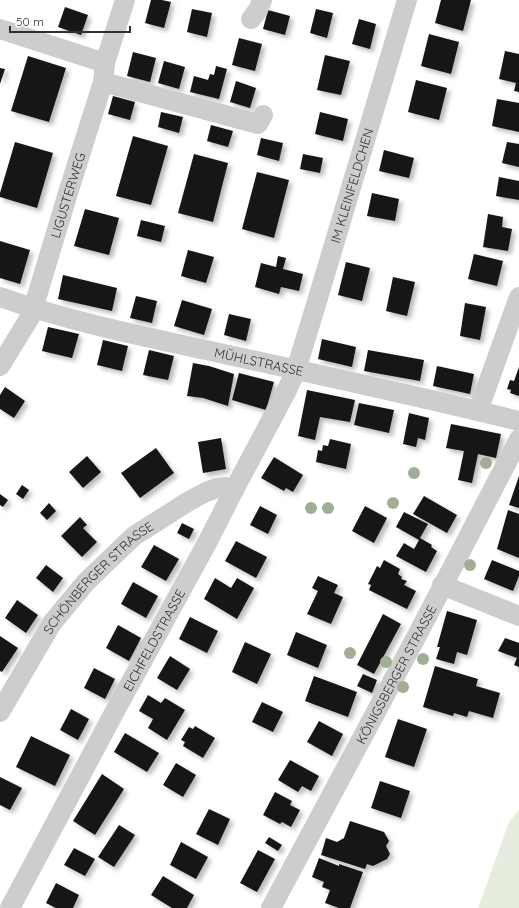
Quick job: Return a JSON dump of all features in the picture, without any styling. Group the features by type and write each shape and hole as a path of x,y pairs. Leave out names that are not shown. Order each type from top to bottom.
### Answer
{"street":[{"name":"LIGUSTERWEG","path":"0,366 34,309 68,193 103,82 105,63 125,0"},
{"path":"251,19 258,10 262,0"},
{"name":"IM KLEINFELDCHEN","path":"296,370 407,0"},
{"path":"0,29 105,63"},
{"path":"103,82 258,124 263,115"},
{"name":"MÜHLSTRASSE","path":"0,297 34,309 166,341 436,400 519,421"},
{"path":"478,411 519,297"},
{"name":"EICHFELDSTRASSE","path":"10,908 111,718 207,543 296,370"},
{"name":"KÖNIGSBERGER STRASSE","path":"271,908 422,626 519,439"},
{"name":"SCHÖNBERGER STRASSE","path":"0,712 52,623 86,582 134,536 206,492 217,488 226,487 234,490"},
{"path":"442,585 519,616"}],"green space":[{"path":"519,810 519,908 478,908 509,822"}],"building":[{"path":"151,0 171,2 164,28 145,23"},
{"path":"441,0 471,0 463,31 435,23"},
{"path":"65,7 88,15 81,35 58,27"},
{"path":"192,9 212,13 207,37 187,32"},
{"path":"316,9 333,13 327,38 310,33"},
{"path":"268,10 290,16 285,35 263,29"},
{"path":"359,19 376,24 370,49 352,44"},
{"path":"429,34 459,42 451,74 421,66"},
{"path":"239,38 262,44 255,71 232,65"},
{"path":"505,51 519,54 519,92 514,91 516,83 499,79"},
{"path":"133,52 156,58 150,82 127,76"},
{"path":"325,55 350,61 341,95 317,90"},
{"path":"28,56 66,68 49,122 11,111"},
{"path":"164,61 185,67 179,89 158,83"},
{"path":"216,66 227,69 219,99 190,92 194,76 208,80 210,74 214,75"},
{"path":"0,68 5,69 0,84"},
{"path":"416,80 447,88 439,120 408,112"},
{"path":"236,81 256,88 250,108 230,102"},
{"path":"113,96 135,102 130,120 108,114"},
{"path":"497,99 519,103 519,132 492,126"},
{"path":"161,112 183,117 179,133 158,127"},
{"path":"320,112 348,119 343,141 315,134"},
{"path":"211,125 233,131 228,147 207,141"},
{"path":"133,136 168,146 151,205 116,196"},
{"path":"261,138 283,143 279,161 257,155"},
{"path":"15,142 53,153 37,208 0,197"},
{"path":"507,142 519,144 519,167 502,163"},
{"path":"384,150 414,158 409,178 379,171"},
{"path":"194,154 228,163 213,222 178,213"},
{"path":"303,154 323,158 320,173 300,169"},
{"path":"257,172 289,180 274,238 242,229"},
{"path":"499,177 519,181 519,200 496,196"},
{"path":"372,193 399,199 395,221 367,216"},
{"path":"85,209 119,218 109,255 74,246"},
{"path":"488,214 503,217 502,227 512,229 508,251 483,247"},
{"path":"141,220 165,226 161,242 137,236"},
{"path":"0,241 30,250 20,284 0,278"},
{"path":"188,250 214,257 206,283 181,276"},
{"path":"474,254 503,261 497,286 468,279"},
{"path":"278,256 286,258 283,269 303,274 299,291 281,287 279,294 255,287 261,263 276,267"},
{"path":"346,262 370,268 362,301 338,295"},
{"path":"63,275 117,288 112,311 58,299"},
{"path":"393,277 415,282 407,316 386,311"},
{"path":"136,296 157,301 152,323 130,318"},
{"path":"182,300 212,309 204,335 174,326"},
{"path":"465,303 486,307 480,340 460,336"},
{"path":"229,314 251,319 246,341 224,335"},
{"path":"48,327 79,334 72,358 42,351"},
{"path":"322,339 356,347 352,367 318,359"},
{"path":"103,340 128,346 122,371 97,365"},
{"path":"149,350 174,356 168,380 143,375"},
{"path":"368,350 424,360 420,381 364,371"},
{"path":"193,363 209,366 234,374 228,406 203,398 187,396"},
{"path":"437,366 474,374 470,394 433,386"},
{"path":"519,367 519,396 510,393 511,390 507,389 510,380 514,381"},
{"path":"239,373 274,382 266,410 232,400"},
{"path":"5,387 25,401 14,418 0,409 0,395"},
{"path":"307,390 355,400 350,422 320,417 315,440 298,436"},
{"path":"359,403 394,410 389,433 354,425"},
{"path":"409,413 429,418 425,440 418,438 416,447 403,444"},
{"path":"451,424 501,434 496,458 478,454 472,483 458,480 464,451 446,448"},
{"path":"221,438 226,469 203,473 198,442"},
{"path":"330,439 351,444 346,469 316,462 318,450 322,451 323,445 328,446"},
{"path":"156,448 174,473 140,498 121,473"},
{"path":"87,456 101,472 83,488 69,472"},
{"path":"274,457 303,475 293,492 286,488 284,491 261,478"},
{"path":"519,476 519,508 509,505"},
{"path":"22,485 29,490 23,499 16,494"},
{"path":"0,494 8,500 3,507 0,505"},
{"path":"424,496 457,515 447,533 413,514"},
{"path":"49,503 56,511 47,520 40,513"},
{"path":"260,506 277,515 268,534 250,525"},
{"path":"365,506 387,518 374,543 352,531"},
{"path":"508,510 519,514 519,558 497,549"},
{"path":"404,512 428,524 420,538 432,545 431,547 437,551 426,572 396,556 404,543 414,549 419,540 396,527"},
{"path":"80,517 87,525 83,528 97,542 82,557 61,536"},
{"path":"182,523 194,529 189,539 177,533"},
{"path":"236,541 267,557 256,578 225,561"},
{"path":"154,545 179,559 166,581 141,567"},
{"path":"384,560 400,569 398,574 402,577 401,579 407,581 404,585 416,591 407,609 369,590 371,585 368,584 377,566 380,568"},
{"path":"492,560 519,571 519,576 513,591 484,579"},
{"path":"46,565 63,578 53,592 36,578"},
{"path":"318,576 338,585 334,593 343,597 331,624 307,614 318,591 312,588"},
{"path":"215,578 231,588 237,578 254,588 237,619 204,599"},
{"path":"133,582 158,596 146,618 121,604"},
{"path":"17,600 38,615 26,633 5,618"},
{"path":"447,611 477,620 467,655 457,652 454,664 436,659 440,647 437,647"},
{"path":"383,614 401,624 374,674 357,665"},
{"path":"190,617 218,631 207,653 179,639"},
{"path":"118,625 141,638 129,661 106,648"},
{"path":"296,632 327,645 318,668 287,655"},
{"path":"0,636 18,648 2,672 0,671"},
{"path":"505,638 519,643 519,667 514,665 517,658 498,651"},
{"path":"245,642 271,654 257,684 232,672"},
{"path":"170,656 190,669 177,690 157,678"},
{"path":"435,666 478,679 476,686 500,693 493,718 469,711 467,717 454,713 453,716 423,707"},
{"path":"94,668 115,679 105,699 84,688"},
{"path":"363,674 377,680 372,693 357,686"},
{"path":"314,676 357,692 348,717 305,701"},
{"path":"148,695 161,703 165,698 185,710 167,740 148,728 153,719 139,711"},
{"path":"262,702 283,712 273,732 252,722"},
{"path":"71,709 89,719 78,740 60,730"},
{"path":"398,719 427,729 414,767 385,757"},
{"path":"319,721 343,734 332,756 307,742"},
{"path":"195,726 215,738 203,758 183,746 185,742 181,740 189,727 193,729"},
{"path":"125,733 159,753 147,772 114,752"},
{"path":"31,736 70,755 55,786 16,767"},
{"path":"290,760 319,776 311,791 302,786 298,792 278,780"},
{"path":"176,763 196,775 183,797 163,785"},
{"path":"102,774 124,789 95,835 73,821"},
{"path":"0,777 22,788 10,810 0,805"},
{"path":"380,781 410,791 401,818 371,808"},
{"path":"275,792 292,801 290,805 300,810 291,827 282,822 280,824 263,815"},
{"path":"209,809 230,819 218,845 196,834"},
{"path":"350,821 384,832 389,841 386,846 390,854 387,859 373,866 367,864 365,869 321,855 326,838 337,842 344,838"},
{"path":"119,825 135,835 114,867 98,857"},
{"path":"269,837 282,845 278,851 265,843"},
{"path":"181,842 208,857 196,879 170,865"},
{"path":"74,848 95,859 85,876 64,865"},
{"path":"258,850 275,859 257,892 240,883"},
{"path":"319,858 339,866 339,864 363,872 350,908 339,908 325,903 330,890 322,887 324,882 312,877"},
{"path":"163,876 194,895 187,908 172,908 151,895"},
{"path":"56,883 79,895 73,908 56,908 46,903"}]}
